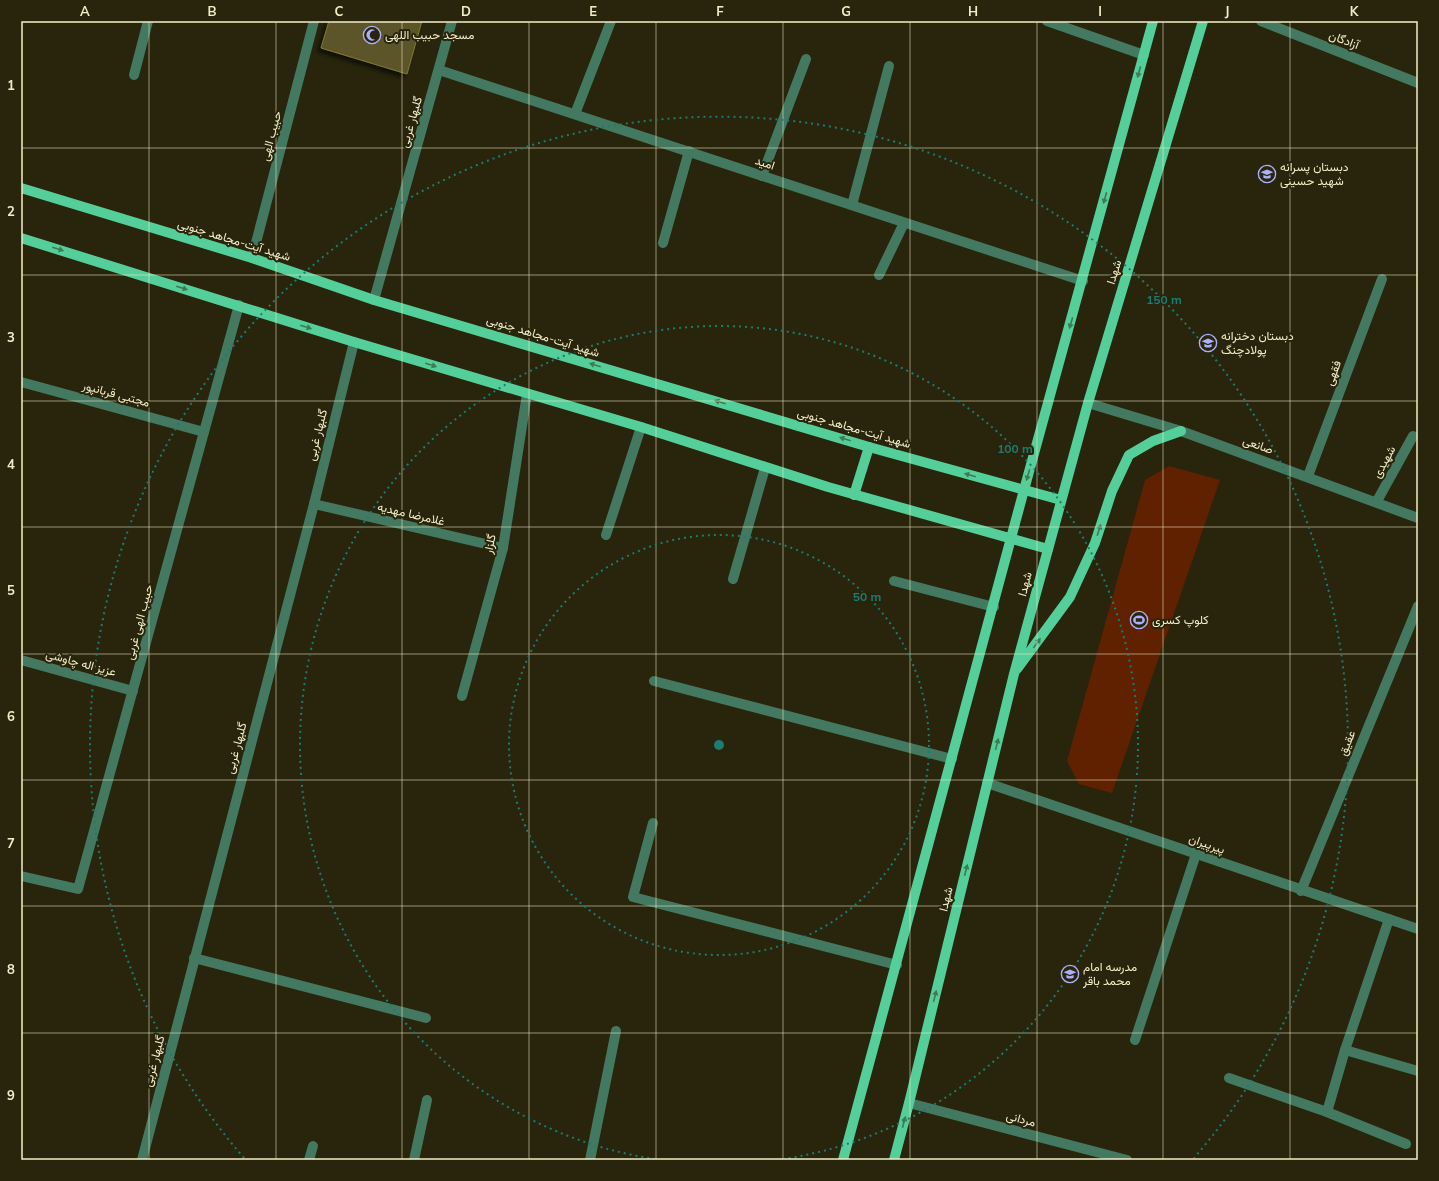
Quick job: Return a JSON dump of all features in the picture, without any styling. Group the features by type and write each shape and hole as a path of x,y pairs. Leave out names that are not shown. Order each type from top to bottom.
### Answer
{"main road":[{"name":"شهدا","path":"843,1160 994,607 1024,490 1083,281 1153,21"},
{"name":"شهدا","path":"894,1160 1014,674 1061,500 1088,403 1203,21"},
{"name":"شهید آیت-مجاهد جنوبی","path":"21,188 252,258 374,300 869,447 1061,500"},
{"path":"21,238 354,342 641,427 765,468 854,495 1048,549"},
{"path":"1014,674 1070,597 1095,543 1112,491 1129,455 1153,440 1181,431"},
{"path":"854,495 869,447"}],"street":[{"path":"134,75 148,21"},
{"name":"حبیب الهی","path":"252,258 314,21"},
{"name":"گلبهار غربی","path":"374,300 452,21"},
{"path":"575,114 611,21"},
{"path":"1047,21 1144,55"},
{"name":"آزادگان","path":"1261,21 1418,82"},
{"path":"762,176 806,59"},
{"path":"852,205 889,66"},
{"name":"امید","path":"439,70 1083,281"},
{"path":"663,243 689,152"},
{"path":"879,275 904,223"},
{"name":"فقهی","path":"1308,476 1382,279"},
{"name":"حبیب الهی غربی","path":"21,876 78,889 239,305"},
{"name":"گلبهار غربی","path":"142,1160 314,504 354,342"},
{"name":"مجتبی قربانپور","path":"21,382 204,432"},
{"name":"گلزار","path":"462,696 503,548 527,394"},
{"name":"صانعی","path":"1088,403 1181,431 1378,501 1418,518"},
{"path":"606,535 641,427"},
{"name":"شهیدی","path":"1378,501 1413,436"},
{"path":"734,579 765,468"},
{"name":"غلامرضا مهدیه","path":"314,504 503,548"},
{"path":"894,581 994,607"},
{"name":"عقیق","path":"1301,890 1418,606"},
{"name":"عزیز اله چاوشی","path":"21,660 133,691"},
{"path":"654,681 952,759"},
{"name":"پیرپیران","path":"988,783 1418,929"},
{"path":"653,823 633,896 897,965"},
{"path":"1135,1040 1196,854"},
{"path":"1327,1112 1345,1050 1389,919"},
{"path":"194,958 426,1018"},
{"path":"590,1160 616,1031"},
{"path":"1345,1050 1418,1071"},
{"path":"1229,1078 1327,1112 1406,1144"},
{"path":"414,1160 427,1100"},
{"name":"مردانی","path":"909,1103 1127,1160"},
{"path":"309,1160 313,1146"}],"shaded area":[{"name":"کلوپ کسری","path":"1169,466 1220,480 1112,793 1079,784 1067,761 1145,480"}],"building":[{"name":"مسجد حبیب اللهی","path":"329,21 422,21 407,74 321,48"}],"place":[{"name":"مسجد حبیب اللهی","path":"372,35"},
{"name":"دبستان پسرانه شهید حسینی","path":"1267,174"},
{"name":"دبستان دخترانه پولادچنگ","path":"1208,343"},
{"name":"کلوپ کسری","path":"1139,620"},
{"name":"مدرسه امام محمد باقر","path":"1070,974"}]}
